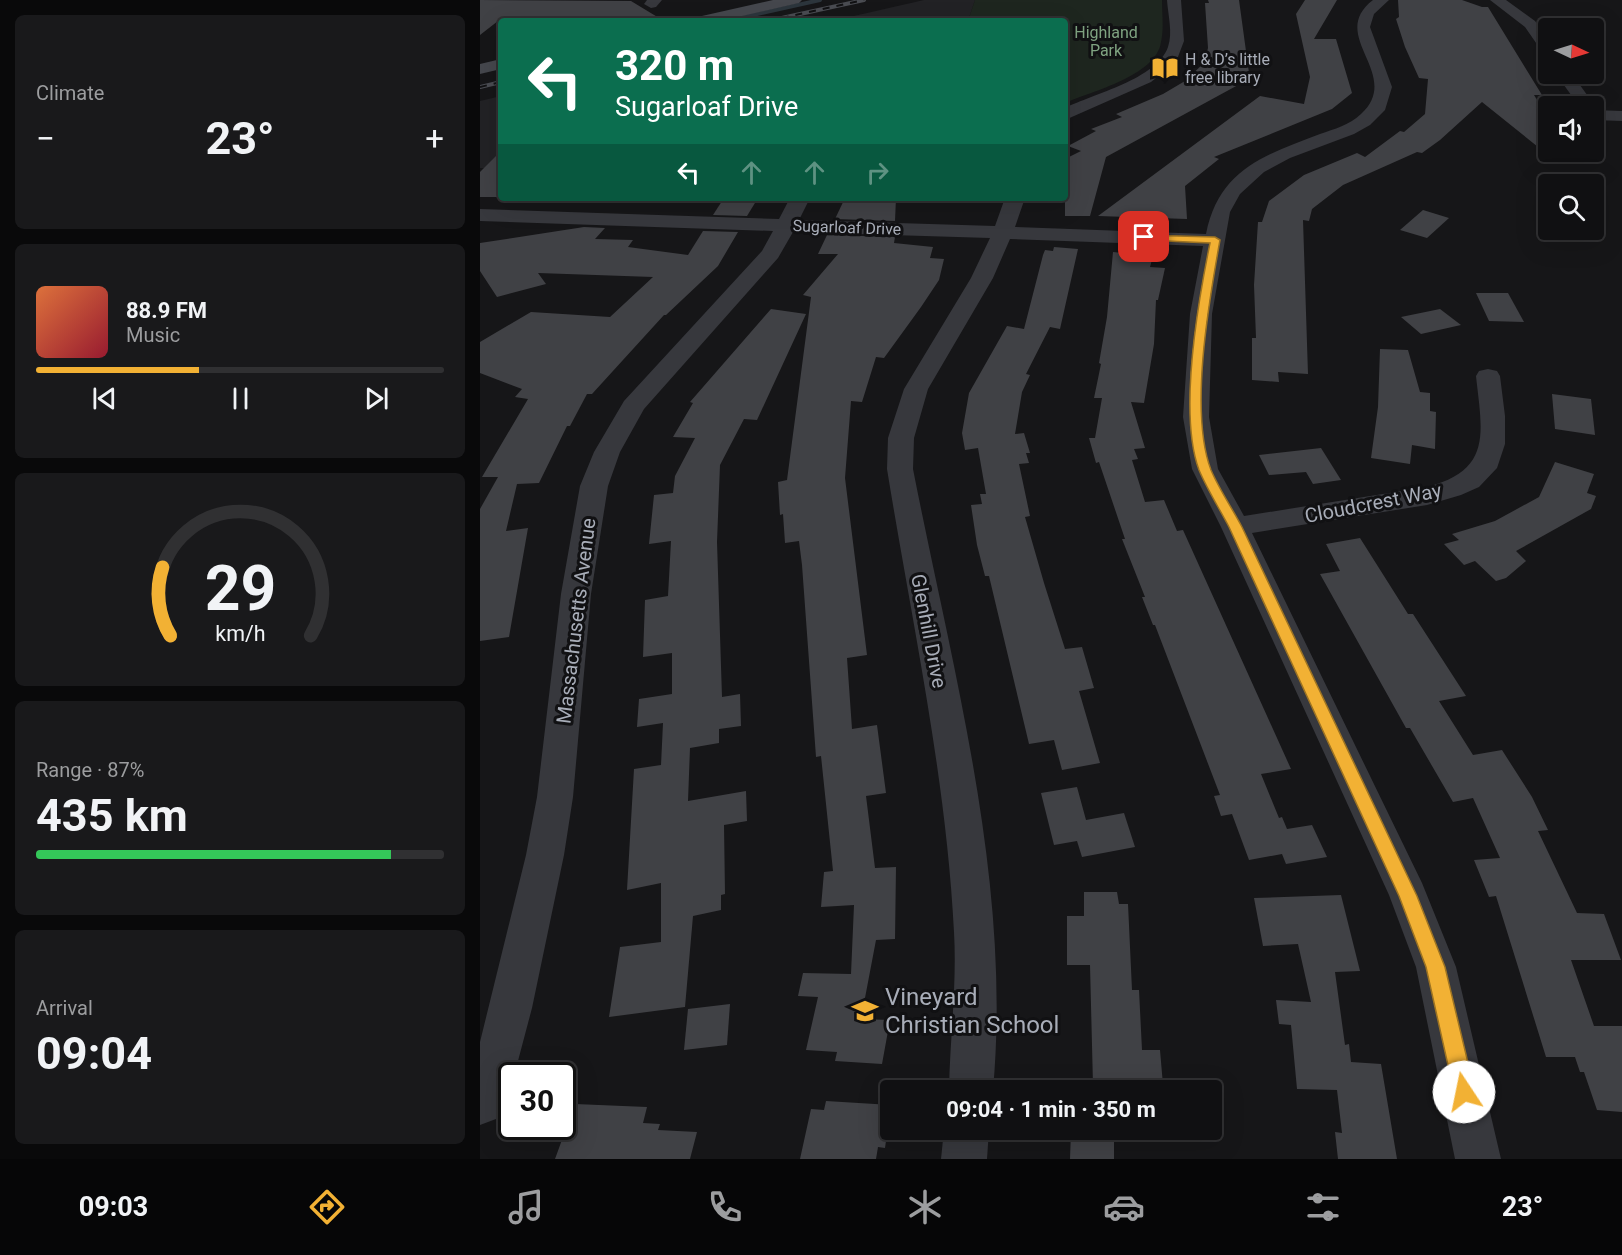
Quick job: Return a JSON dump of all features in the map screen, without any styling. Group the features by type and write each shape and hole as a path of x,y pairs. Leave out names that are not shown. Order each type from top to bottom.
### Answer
{"street":[{"path":"713,18 794,0"},
{"path":"1068,114 1140,81 1159,70 1171,58 1177,44 1174,0"},
{"path":"1382,0 1368,12 1363,22 1384,87 1379,106 1357,126 1270,160 1246,177 1232,191 1224,204 1201,314 1197,399 1198,439 1205,470 1235,527 1412,906 1436,967 1478,1159"},
{"path":"1497,0 1530,24 1538,36"},
{"path":"480,69 498,65"},
{"path":"1604,115 1622,116"},
{"name":"Massachusetts Avenue","path":"480,1103 492,1076 511,1008 545,855 555,797 576,594 594,486 607,452 633,406 765,262 798,201"},
{"name":"Glenhill Drive","path":"972,1080 977,964 969,870 957,771 907,510 900,459 901,438 916,389 976,288 1003,233 1014,201"},
{"name":"Sugarloaf Drive","path":"480,215 1215,240"},
{"name":"Cloudcrest Way","path":"1235,527 1427,496 1453,488 1474,478 1485,466 1491,450 1493,430 1488,376"},
{"path":"963,1159 966,1140"}],"shaded area":[{"path":"924,0 975,0 969,18 845,18"},
{"path":"498,97 498,169 480,168 480,101"}],"green space":[{"name":"Highland Park","path":"975,0 1162,0 1163,27 1157,54 1148,64 1121,81 1068,102 1068,18 969,18"}],"building":[{"path":"480,0 631,1 659,18 498,18 498,21 480,35"},
{"path":"1208,0 1239,0 1249,73 1238,85 1106,157 1090,216 1065,216 1065,201 1068,201 1068,158 1081,151 1068,146 1096,131 1091,129 1122,117 1116,114 1163,94 1185,81 1204,63 1208,48 1205,3 1209,3"},
{"path":"1305,0 1337,0 1314,39 1336,39 1352,93 1332,109 1214,157 1219,159 1185,186 1187,219 1098,216 1260,96 1304,104 1310,77 1296,14"},
{"path":"1398,0 1462,0 1488,7 1542,95 1534,95 1538,102 1538,147 1482,102 1422,153 1417,152 1343,185 1312,209 1309,221 1303,220 1308,374 1278,372 1279,382 1252,380 1252,338 1256,338 1254,285 1258,222 1262,222 1269,201 1304,175 1357,153 1365,157 1400,131 1404,132 1425,114 1428,79 1419,78 1405,47 1396,19 1399,17"},
{"path":"498,154 498,197 480,197 480,172"},
{"path":"722,201 756,201 747,216 713,215"},
{"path":"844,201 896,201 895,221 835,219"},
{"path":"1423,210 1449,218 1427,238 1400,230"},
{"path":"584,227 605,228 595,239 633,240 628,247 688,255 703,231 738,232 718,266 664,315 592,394 587,394 570,426 567,426 539,483 517,484 506,531 528,528 509,637 480,641 480,509 498,477 482,477 528,399 515,397 522,389 480,373 480,342 531,312 610,317 653,277 538,273 546,284 497,297 480,271 480,243"},
{"path":"827,235 895,237 894,243 933,247 930,258 944,259 939,280 921,307 884,358 876,357 862,402 851,401 845,478 867,655 847,658 852,729 877,725 886,793 866,796 875,868 896,867 895,939 876,940 861,1019 890,1020 882,1064 835,1061 837,1052 806,1050 818,997 798,996 803,973 851,974 854,905 821,907 824,872 833,871 821,756 816,757 799,541 785,543 778,482 787,480 811,297 803,295 838,254 818,254"},
{"path":"1054,247 1078,249 1060,329 1050,327 1026,374 1030,375 1022,392 1015,434 1024,433 1030,453 1026,453 1029,463 1019,464 1030,516 1025,517 1044,583 1065,649 1082,647 1094,688 1079,691 1100,763 1062,770 1054,740 1029,744 989,576 985,576 977,545 971,505 982,504 980,494 986,494 978,448 965,450 962,433 969,393 1007,326 1024,329 1043,255 1045,250 1053,251"},
{"path":"1113,252 1153,256 1150,267 1165,268 1158,300 1156,300 1154,344 1144,403 1131,402 1145,448 1134,449 1138,459 1132,460 1145,502 1164,500 1177,531 1183,530 1291,769 1261,774 1279,818 1282,817 1287,829 1312,825 1327,857 1286,864 1282,854 1249,860 1232,814 1221,816 1214,796 1220,795 1155,625 1153,625 1142,597 1145,597 1122,539 1125,539 1089,438 1095,438 1102,398 1094,398 1101,364 1099,363 1107,317"},
{"path":"1476,293 1508,293 1524,322 1489,321"},
{"path":"771,309 806,314 757,420 744,419 720,465 717,542 722,697 740,694 741,726 719,729 719,743 690,748 688,801 746,791 747,821 724,825 725,894 721,895 721,910 693,916 685,1007 609,1017 620,947 661,942 661,883 627,890 634,769 661,765 663,723 637,727 639,699 672,694 672,653 643,657 645,600 668,596 671,541 649,544 654,495 673,493 675,476 695,438 673,437 693,403 690,402"},
{"path":"1440,309 1461,325 1421,334 1401,317"},
{"path":"1380,349 1408,350 1420,392 1430,393 1430,411 1436,412 1435,449 1412,445 1410,464 1371,458 1378,407"},
{"path":"1552,394 1591,399 1595,435 1555,429"},
{"path":"1321,448 1341,480 1313,484 1306,472 1269,475 1259,455"},
{"path":"1555,462 1594,474 1587,493 1596,496 1591,509 1516,551 1526,561 1506,578 1496,581 1475,561 1464,565 1444,544 1459,540 1452,534 1495,521 1539,497"},
{"path":"1360,538 1408,614 1413,614 1466,696 1439,701 1473,755 1502,750 1532,797 1548,830 1538,831 1577,913 1604,914 1621,960 1571,960 1594,1026 1622,1026 1622,1112 1597,1110 1584,1072 1580,1072 1575,1057 1546,1057 1496,896 1489,897 1474,860 1500,858 1473,798 1453,802 1410,728 1406,728 1320,574 1340,571 1326,544"},
{"path":"1077,787 1086,820 1124,813 1135,847 1082,857 1077,841 1054,845 1041,793"},
{"path":"1084,892 1117,892 1119,904 1128,904 1132,990 1139,990 1142,1050 1160,1050 1163,1080 1093,1080 1090,965 1067,965 1067,916 1084,916"},
{"path":"1341,895 1360,971 1335,972 1345,1045 1349,1044 1351,1062 1381,1064 1397,1159 1338,1159 1335,1132 1342,1133 1337,1090 1297,1089 1291,1025 1279,1024 1276,1000 1311,1002 1298,944 1263,946 1254,898"},
{"path":"730,1004 727,1045 684,1050 688,1009"},
{"path":"826,1101 880,1104 880,1140 886,1140 885,1148 878,1147 876,1159 800,1159 811,1109 824,1110"},
{"path":"576,1104 647,1107 643,1123 660,1124 658,1130 697,1132 690,1159 555,1159 562,1140 576,1140"},
{"path":"1071,1140 1114,1140 1114,1159 1070,1159"}],"waterway":[{"path":"739,18 820,0"}],"railway":[{"path":"782,18 864,0"},
{"path":"480,87 498,83"}],"place":[{"name":"H & D’s little free library","path":"1165,68"},
{"name":"Vineyard Christian School","path":"865,1011"}],"route":[{"path":"1144,237 1215,240 1201,314 1197,390 1198,439 1205,470 1235,527 1408,896 1436,967 1464,1092"}]}
